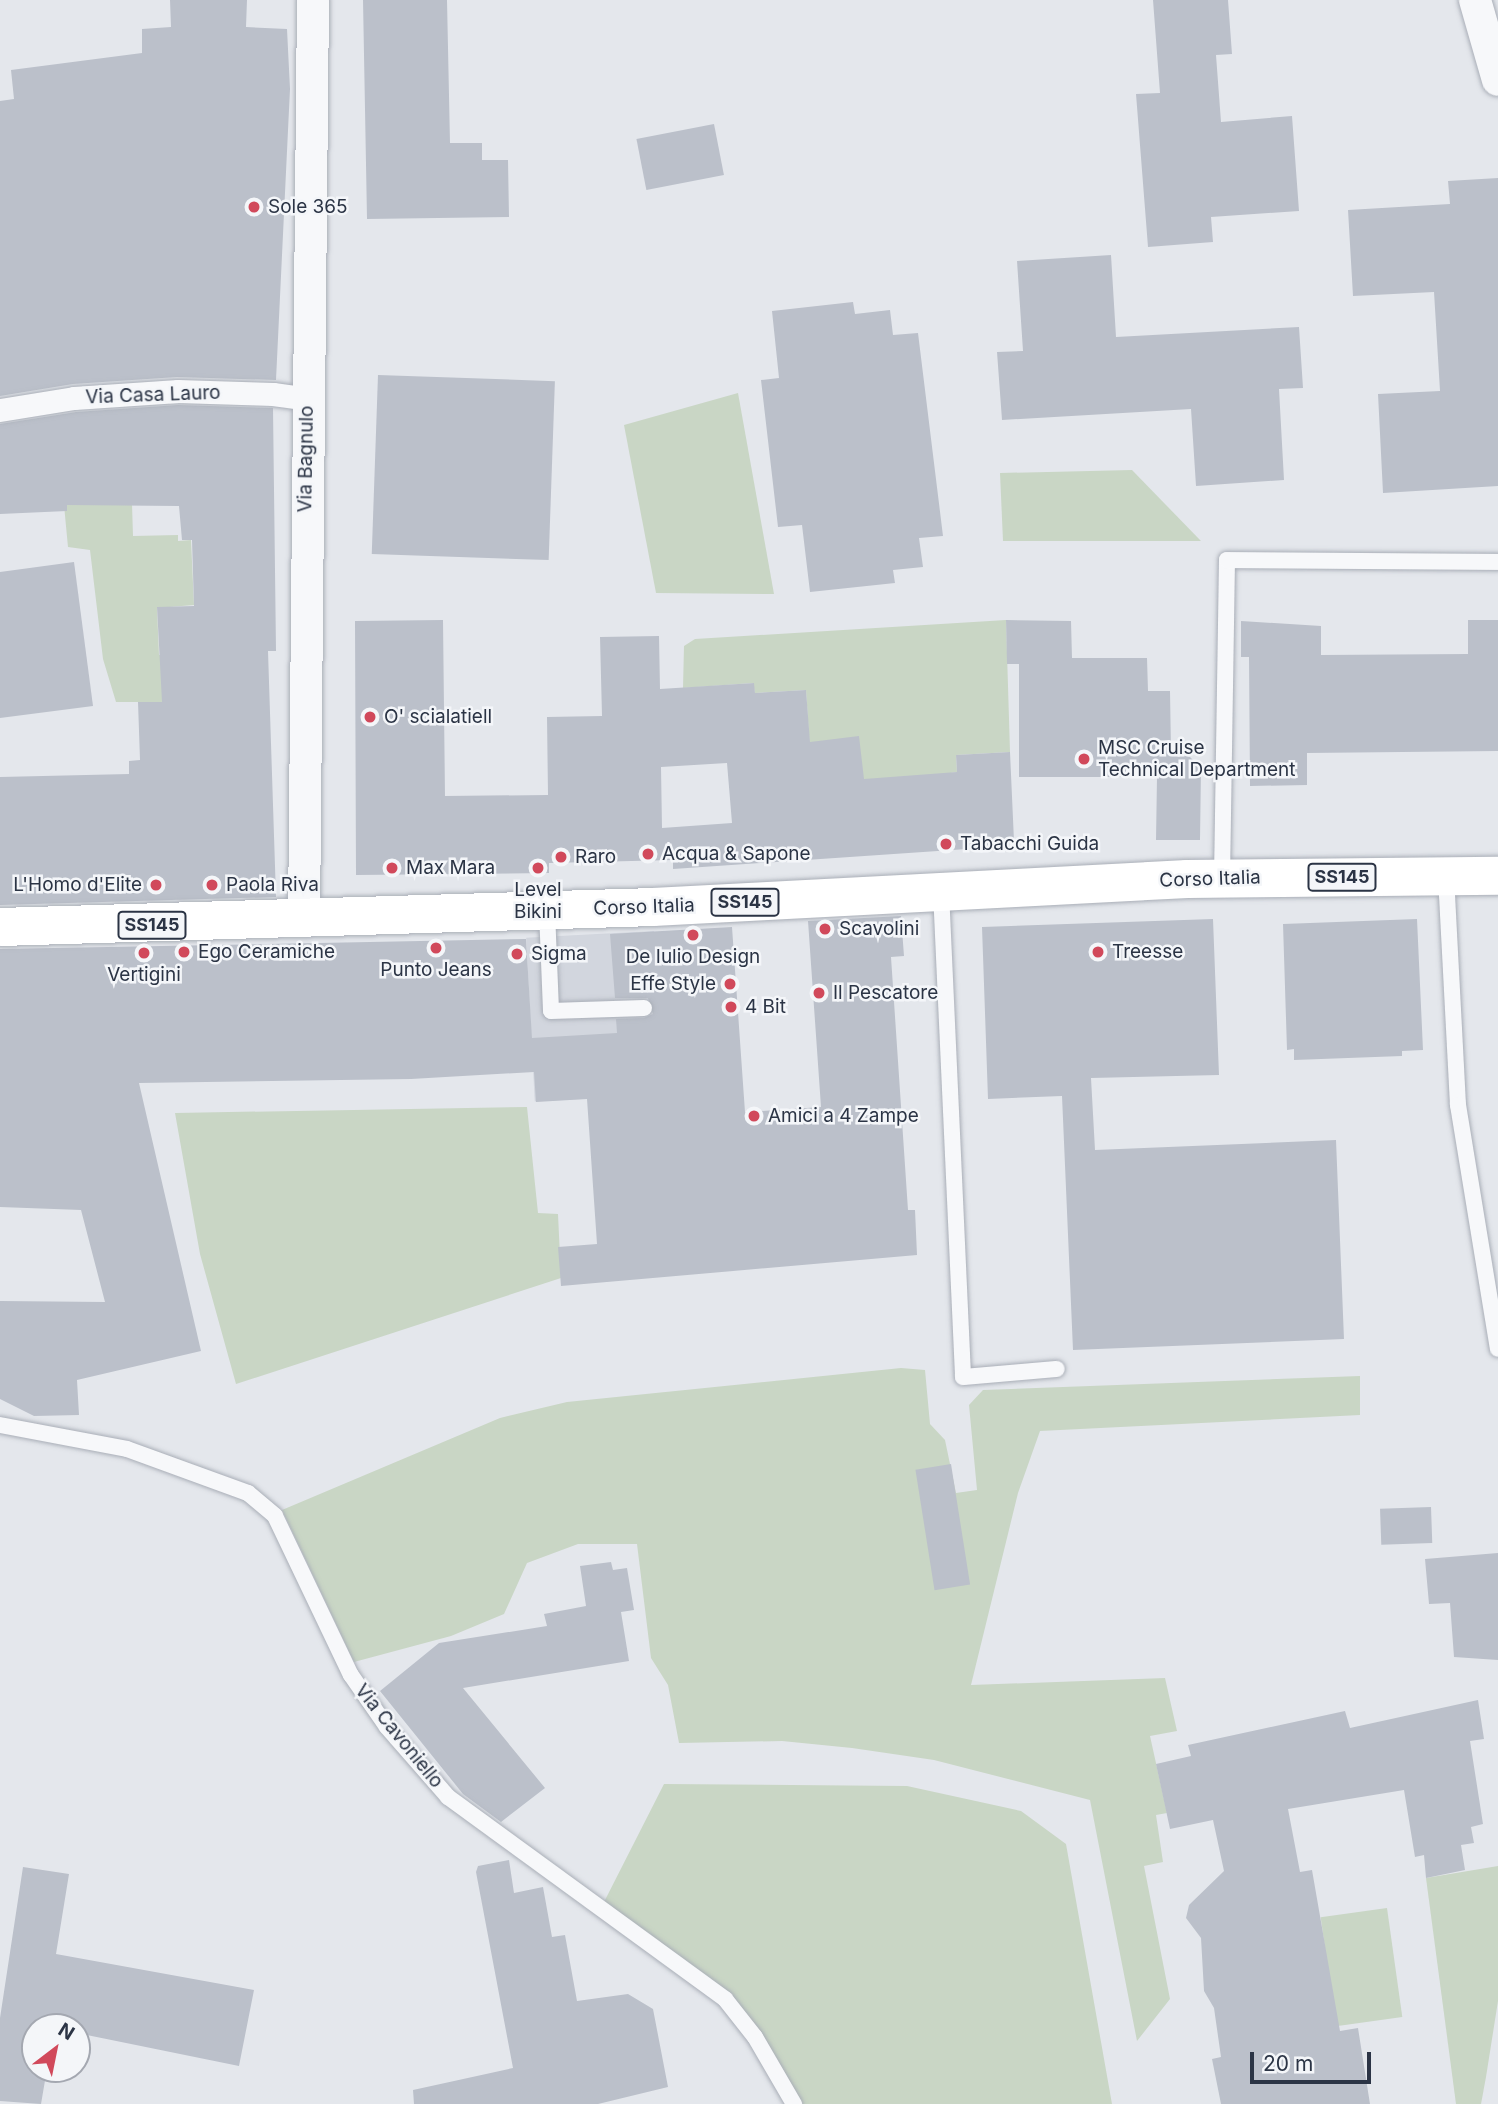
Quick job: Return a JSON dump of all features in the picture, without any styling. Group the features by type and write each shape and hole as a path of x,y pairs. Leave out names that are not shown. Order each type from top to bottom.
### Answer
{"main road":[{"name":"Corso Italia","path":"0,927 547,911 1204,879 1498,876"}],"street":[{"name":"Via Bagnulo","path":"304,919 313,0"},
{"path":"1475,0 1498,80"},
{"name":"Via Casa Lauro","path":"0,410 74,398 178,391 307,399"}],"lane":[{"path":"1204,879 1227,560 1498,562"},
{"path":"1446,876 1458,1105 1498,1349"},
{"path":"941,891 963,1377 1057,1369"},
{"path":"547,911 551,1012 644,1008"},
{"name":"Via Cavoniello","path":"0,1425 127,1449 248,1493 275,1516 351,1675 387,1727 448,1797 725,1999 755,2037 794,2104"}],"shaded area":[{"path":"654,931 663,1095 535,1101 526,938"}],"green space":[{"path":"738,393 774,594 656,593 624,425"},
{"path":"1132,470 1201,541 1003,541 1000,473"},
{"path":"132,504 133,536 178,535 178,541 191,540 194,605 157,608 159,655 184,654 185,702 116,702 103,659 90,550 68,547 64,505"},
{"path":"1006,620 1010,752 956,755 957,772 813,794 806,690 755,693 753,683 683,688 684,646 695,639"},
{"path":"527,1107 538,1213 558,1214 561,1278 236,1384 200,1254 175,1113"},
{"path":"901,1368 925,1370 930,1424 945,1440 956,1493 977,1490 969,1405 983,1390 1360,1376 1360,1415 1040,1431 1018,1493 971,1685 1165,1678 1177,1731 1150,1736 1167,1813 1156,1815 1163,1862 1144,1866 1170,1999 1137,2041 1090,1800 934,1760 852,1748 782,1741 679,1743 668,1685 651,1658 637,1544 578,1544 527,1563 504,1614 451,1636 354,1662 282,1510 500,1418 567,1402"},
{"path":"664,1784 907,1786 1021,1811 1066,1844 1112,2104 803,2104 761,2033 730,1993 603,1904"},
{"path":"1498,1866 1498,2001 1486,2077 1481,2104 1456,2104 1426,1878"},
{"path":"1387,1908 1402,2017 1336,2026 1321,1917"}],"building":[{"path":"170,0 247,0 246,27 287,29 290,89 276,380 177,377 73,384 0,396 0,101 14,99 11,70 142,53 142,29 171,27"},
{"path":"363,0 447,0 450,143 482,143 482,160 508,160 509,217 367,219"},
{"path":"1153,0 1228,0 1232,54 1216,55 1221,122 1292,116 1299,211 1211,217 1213,242 1148,247 1136,94 1160,93"},
{"path":"714,124 724,175 646,190 636,139"},
{"path":"1498,178 1498,486 1383,493 1378,394 1440,391 1434,292 1353,296 1348,210 1450,204 1448,181"},
{"path":"1111,255 1116,337 1299,327 1303,388 1279,389 1284,480 1196,486 1191,409 1002,420 997,352 1023,351 1017,261"},
{"path":"853,302 855,314 890,310 893,335 918,333 943,536 919,538 923,567 893,570 895,583 810,592 802,525 778,527 761,380 779,378 772,311"},
{"path":"378,375 555,381 549,560 372,554"},
{"path":"178,405 273,408 276,651 268,651 276,897 0,905 0,777 129,774 129,761 140,760 138,702 162,702 157,607 194,606 192,540 182,540 179,506 67,505 67,511 0,514 0,424 76,412"},
{"path":"74,562 93,706 0,718 0,572"},
{"path":"443,620 445,796 548,795 547,717 602,716 600,637 659,636 660,689 754,683 755,693 806,690 810,742 859,736 864,779 957,772 956,755 1010,752 1014,841 967,849 673,869 673,860 549,863 549,873 356,875 355,621","holes":["727,763 732,823 662,828 661,767"]},
{"path":"1006,620 1071,621 1072,658 1147,658 1148,691 1170,691 1171,752 1190,757 1201,768 1200,840 1156,840 1157,777 1019,777 1019,664 1007,664"},
{"path":"1468,620 1498,620 1498,751 1307,753 1307,785 1250,786 1249,657 1241,657 1241,621 1321,626 1321,655 1468,654"},
{"path":"901,916 904,956 891,957 908,1210 915,1210 917,1255 561,1286 558,1247 597,1244 587,1099 536,1102 534,1072 411,1079 139,1083 201,1351 77,1380 79,1415 34,1416 0,1399 0,1301 105,1302 81,1210 0,1207 0,949 526,939 532,1038 617,1033 616,1019 644,1018 653,1014 648,998 615,998 610,934 732,927 745,1112 821,1107 808,921"},
{"path":"1213,919 1219,1075 1091,1078 1095,1150 1336,1140 1344,1339 1073,1350 1062,1096 988,1099 982,927"},
{"path":"1417,919 1423,1050 1402,1051 1402,1056 1294,1060 1294,1049 1287,1050 1283,924"},
{"path":"951,1464 970,1584 935,1590 915,1470"},
{"path":"1431,1507 1432,1543 1381,1545 1380,1509"},
{"path":"1498,1553 1498,1660 1454,1657 1450,1603 1429,1604 1425,1559"},
{"path":"611,1562 613,1570 627,1568 634,1610 621,1612 629,1661 463,1688 545,1788 501,1822 463,1794 380,1691 439,1643 547,1626 544,1614 586,1606 580,1566"},
{"path":"1478,1700 1484,1739 1470,1741 1483,1824 1471,1827 1474,1843 1461,1845 1465,1870 1426,1878 1424,1855 1415,1857 1404,1790 1288,1809 1300,1872 1312,1870 1340,2031 1358,2028 1370,2104 1221,2104 1212,2059 1221,2057 1214,2008 1204,1991 1201,1938 1186,1918 1189,1905 1224,1871 1213,1820 1170,1829 1156,1764 1191,1756 1188,1745 1345,1711 1350,1728"},
{"path":"509,1860 514,1893 543,1887 552,1937 565,1935 577,2001 628,1994 653,2009 668,2087 598,2104 414,2104 413,2090 513,2068 476,1872 478,1866"},
{"path":"23,1867 69,1874 56,1954 254,1990 239,2066 91,2036 91,2013 21,2013 21,2083 45,2083 41,2104 0,2101 0,2018"}],"place":[{"name":"Sole 365","path":"254,207"},
{"name":"O' scialatiell","path":"370,717"},
{"name":"MSC Cruise Technical Department","path":"1084,759"},
{"name":"Tabacchi Guida","path":"946,844"},
{"name":"Acqua & Sapone","path":"648,854"},
{"name":"Raro","path":"561,857"},
{"name":"Max Mara","path":"392,868"},
{"name":"Level Bikini","path":"538,868"},
{"name":"L'Homo d'Elite","path":"156,885"},
{"name":"Paola Riva","path":"212,885"},
{"name":"Scavolini","path":"825,929"},
{"name":"De Iulio Design","path":"693,935"},
{"name":"Punto Jeans","path":"436,948"},
{"name":"Ego Ceramiche","path":"184,952"},
{"name":"Treesse","path":"1098,952"},
{"name":"Vertigini","path":"144,953"},
{"name":"Sigma","path":"517,954"},
{"name":"Effe Style","path":"730,984"},
{"name":"Il Pescatore","path":"819,993"},
{"name":"4 Bit","path":"731,1007"},
{"name":"Amici a 4 Zampe","path":"754,1116"}]}
